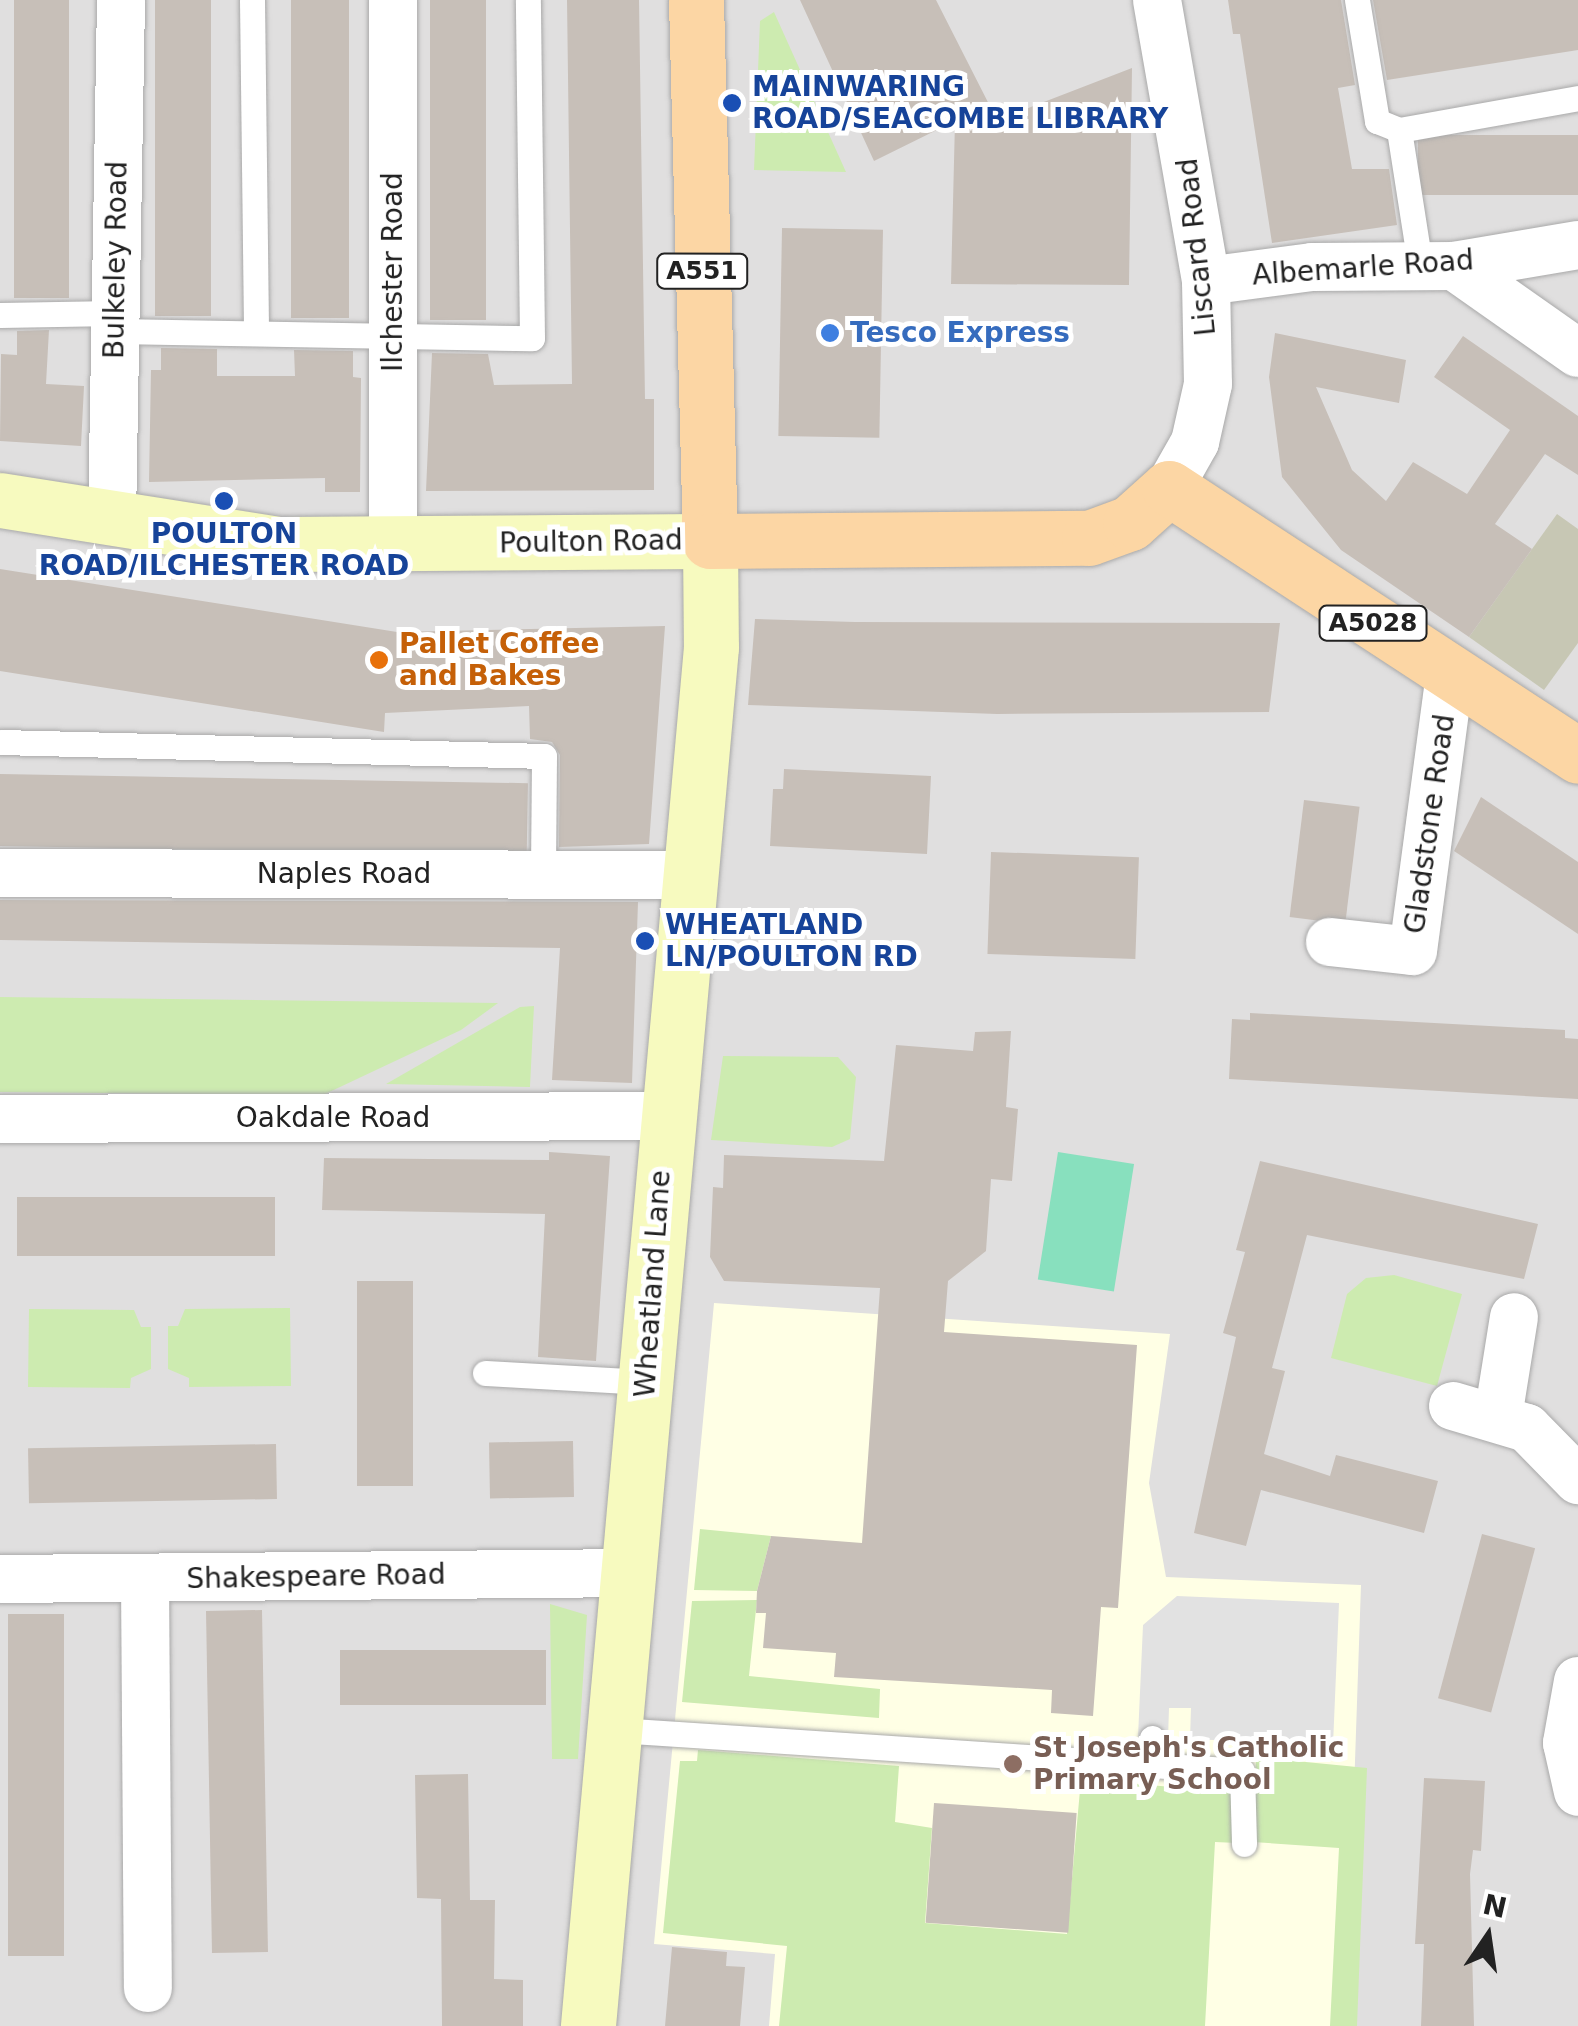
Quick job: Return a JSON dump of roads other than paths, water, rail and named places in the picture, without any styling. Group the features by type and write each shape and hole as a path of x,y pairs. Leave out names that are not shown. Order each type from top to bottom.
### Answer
{"main road":[{"name":"A551","path":"696,0 710,541"},
{"name":"Poulton Road","path":"0,500 112,521 278,544 1089,538 1130,523 1169,488"},
{"name":"A5028","path":"1169,488 1578,756"},
{"name":"Wheatland Lane","path":"588,2026 632,1573 665,1116 713,626 710,541"}],"street":[{"name":"Bulkeley Road","path":"112,521 121,0"},
{"name":"Ilchester Road","path":"392,0 393,544"},
{"name":"Liscard Road","path":"1157,0 1206,281 1208,384 1196,442 1169,488"},
{"name":"Albemarle Road","path":"1206,281 1437,265 1578,245"},
{"path":"1437,265 1578,353"},
{"name":"Gladstone Road","path":"1330,942 1413,951 1450,674"},
{"name":"Naples Road","path":"0,873 688,875"},
{"name":"Oakdale Road","path":"0,1119 665,1116"},
{"path":"1514,1317 1475,1411 1527,1428 1578,1480"},
{"name":"Shakespeare Road","path":"0,1579 632,1573"},
{"path":"145,1580 148,1988"},
{"path":"1578,1681 1567,1744 1578,1792"}],"lane":[{"path":"252,0 256,329"},
{"path":"0,315 256,329 276,338 532,338 528,0"},
{"path":"1358,0 1377,121 1399,130 1578,98"},
{"path":"1399,130 1437,265"},
{"path":"0,742 544,756 543,874"},
{"path":"485,1374 646,1382"},
{"path":"617,1730 1242,1772 1244,1844"},
{"path":"1150,1765 1152,1738"}],"place":[{"name":"MAINWARING ROAD/SEACOMBE LIBRARY","path":"732,103"},
{"name":"Tesco Express","path":"830,333"},
{"name":"POULTON ROAD/ILCHESTER ROAD","path":"224,501"},
{"name":"Pallet Coffee and Bakes","path":"379,660"},
{"name":"WHEATLAND LN/POULTON RD","path":"645,941"},
{"name":"St Joseph's Catholic Primary School","path":"1013,1764"}]}
